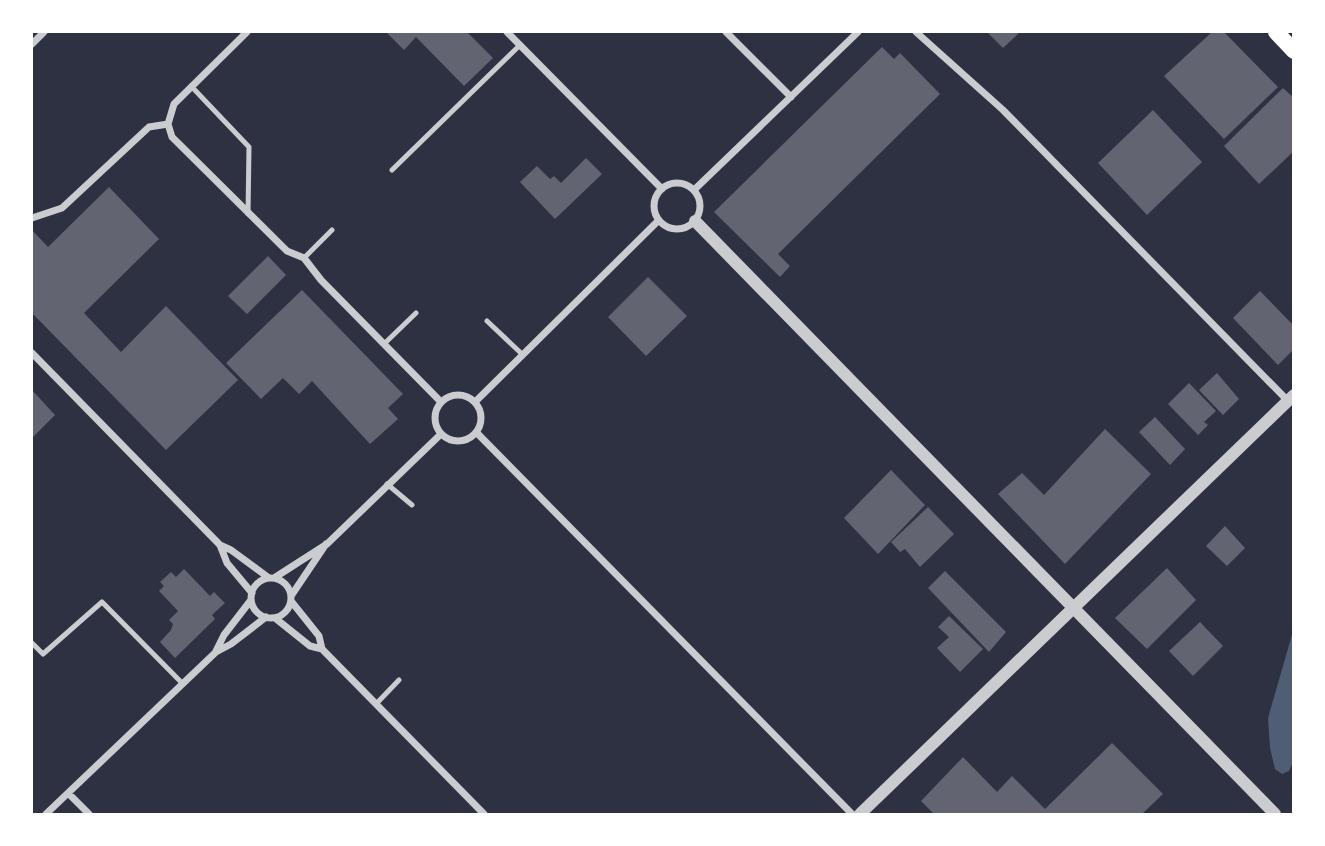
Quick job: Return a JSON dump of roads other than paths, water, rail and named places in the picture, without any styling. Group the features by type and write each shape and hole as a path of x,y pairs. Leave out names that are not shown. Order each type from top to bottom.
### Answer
{"highway":[{"path":"1276,32 1293,51"}],"street":[{"path":"32,44 44,32"},
{"path":"247,32 174,104 168,124 180,147 286,251 304,258 441,402"},
{"path":"507,32 662,189"},
{"path":"726,32 791,97"},
{"path":"694,190 858,32"},
{"path":"860,814 1291,398 1003,110 916,32"},
{"path":"32,218 62,208 149,127 168,124"},
{"path":"678,183 694,190 700,209 695,221 677,229 659,220 655,200 662,189 678,183"},
{"path":"475,402 659,220"},
{"path":"695,221 1275,814"},
{"path":"32,353 220,545 286,585 291,599 319,636 322,649 484,814"},
{"path":"458,395 475,402 481,420 476,432 463,440 455,441 441,434 435,415 441,402 458,395"},
{"path":"476,432 852,814"},
{"path":"275,618 285,612 327,544 441,434"},
{"path":"216,652 224,635 260,582 272,578 327,544"},
{"path":"220,545 227,563 251,597 254,609 265,617 275,618 310,646 322,649"},
{"path":"46,814 216,652 265,617"},
{"path":"68,793 89,814"}],"lane":[{"path":"392,170 520,45"},
{"path":"191,86 248,147 248,214"},
{"path":"304,258 332,230"},
{"path":"384,345 416,313"},
{"path":"487,321 523,355"},
{"path":"387,484 412,505"},
{"path":"32,643 43,654 102,602 183,683"},
{"path":"376,704 399,680"}],"water":[{"path":"1293,631 1293,762 1289,771 1282,774 1275,769 1268,718"}]}
